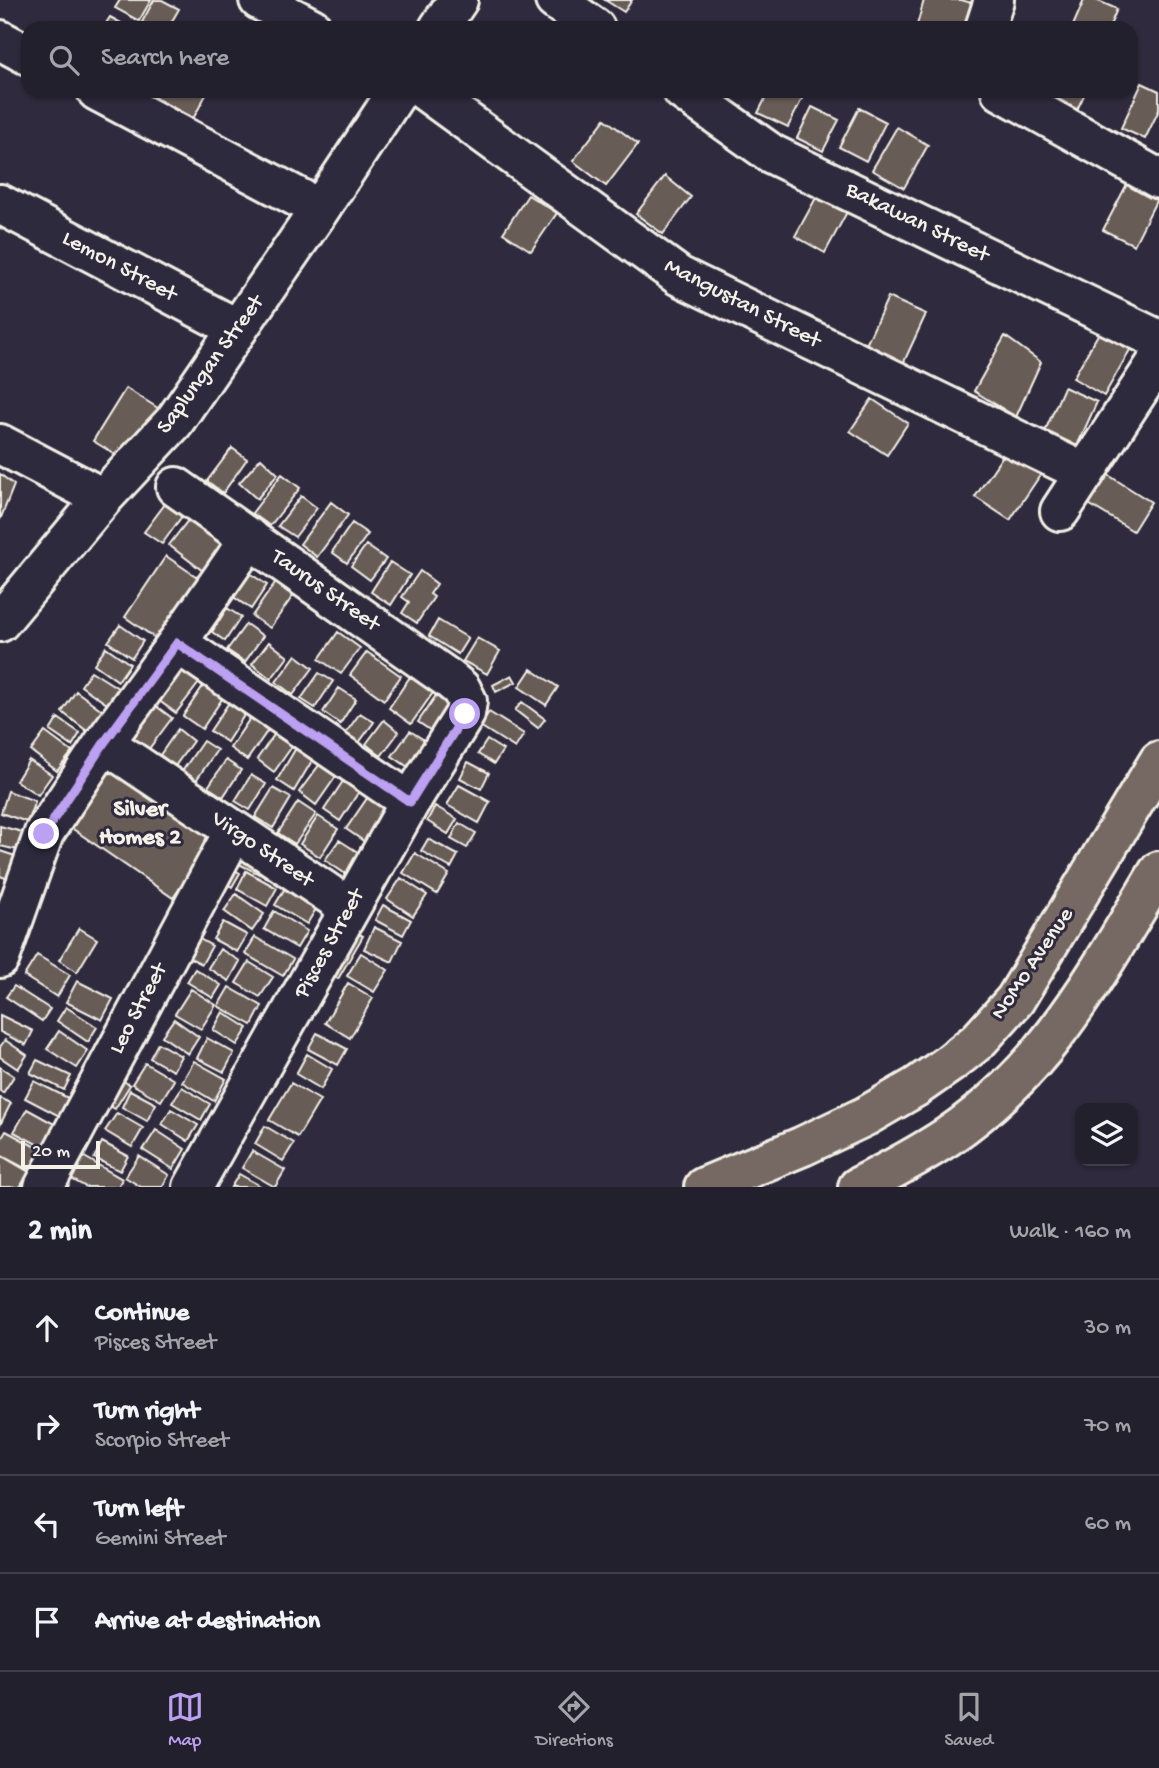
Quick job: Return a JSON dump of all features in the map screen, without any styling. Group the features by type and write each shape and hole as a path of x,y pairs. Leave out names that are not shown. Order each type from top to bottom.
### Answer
{"main road":[{"name":"NoMo Avenue","path":"704,1187 803,1146 866,1116 916,1087 978,1041 1015,1000 1159,761"},
{"path":"858,1187 895,1169 948,1137 1014,1080 1055,1035 1101,967 1159,871"}],"street":[{"path":"259,0 299,21"},
{"path":"444,21 458,0"},
{"path":"555,0 584,21"},
{"path":"987,21 994,0"},
{"path":"0,40 21,51"},
{"path":"110,98 320,209"},
{"name":"Saplungan Street","path":"2,615 103,498 174,422 393,98"},
{"name":"Mangustan Street","path":"435,98 679,276 1085,473"},
{"name":"Bakawan Street","path":"693,98 772,154 1159,340"},
{"path":"1014,98 1159,178"},
{"name":"Lemon Street","path":"0,204 238,329"},
{"path":"1060,511 1159,359"},
{"path":"0,444 103,498"},
{"name":"Taurus Street","path":"176,487 449,679 461,689 467,701"},
{"path":"0,958 44,834 104,743 250,538"},
{"path":"177,643 410,802"},
{"name":"Pisces Street","path":"193,1187 410,802 465,714 467,701"},
{"name":"Virgo Street","path":"104,743 350,908"},
{"name":"Leo Street","path":"44,1187 234,831"}],"building":[{"path":"120,0 151,0 139,21 115,8"},
{"path":"154,0 162,0 179,9 172,21 143,21"},
{"path":"605,0 632,0 624,12"},
{"path":"924,0 961,0 972,3 967,21 918,21"},
{"path":"1084,0 1096,0 1117,9 1112,21 1075,21"},
{"path":"1142,83 1159,91 1159,110 1145,139 1121,128 1135,98 1138,98"},
{"path":"155,98 204,98 193,119"},
{"path":"766,98 802,98 788,127 758,113"},
{"path":"1058,98 1083,98 1076,112 1056,102"},
{"path":"812,107 839,120 823,151 797,138"},
{"path":"859,108 886,122 866,161 839,147"},
{"path":"605,119 638,144 606,186 573,161"},
{"path":"897,127 928,145 904,188 872,170"},
{"path":"665,176 691,197 663,234 636,214"},
{"path":"1128,182 1158,197 1134,245 1103,230"},
{"path":"528,195 557,213 531,251 503,233"},
{"path":"817,196 847,212 825,253 795,236"},
{"path":"888,297 926,314 903,364 865,347"},
{"path":"1100,331 1131,348 1104,396 1073,378"},
{"path":"1005,336 1041,362 1016,417 974,391"},
{"path":"1064,387 1097,402 1077,446 1045,431"},
{"path":"126,388 161,410 128,462 93,441"},
{"path":"872,399 908,423 887,455 850,431"},
{"path":"232,448 247,459 223,493 207,481"},
{"path":"1006,451 1041,474 1010,520 975,497"},
{"path":"261,458 278,474 257,499 239,483"},
{"path":"1105,473 1151,502 1133,531 1087,503"},
{"path":"0,474 14,485 0,520"},
{"path":"282,474 300,488 270,526 252,513"},
{"path":"301,496 317,508 295,537 278,526"},
{"path":"168,500 185,512 162,544 144,532"},
{"path":"331,502 348,515 317,557 300,544"},
{"path":"189,519 223,546 203,571 169,545"},
{"path":"352,523 368,534 347,563 332,552"},
{"path":"366,545 386,559 370,580 351,566"},
{"path":"166,556 200,579 158,640 125,617"},
{"path":"390,562 410,575 391,605 371,592"},
{"path":"420,571 437,584 430,594 434,597 417,623 402,613 409,602 402,597"},
{"path":"248,572 267,585 251,609 232,596"},
{"path":"275,583 293,596 270,628 252,616"},
{"path":"227,608 241,617 225,641 212,632"},
{"path":"438,620 468,638 458,654 429,636"},
{"path":"246,624 263,636 245,662 227,650"},
{"path":"120,625 143,641 132,658 108,642"},
{"path":"338,632 360,648 341,674 319,659"},
{"path":"477,638 500,651 487,674 463,661"},
{"path":"269,642 288,657 271,679 252,664"},
{"path":"106,647 130,664 118,681 94,664"},
{"path":"367,652 401,676 384,700 350,675"},
{"path":"296,655 313,668 293,695 276,682"},
{"path":"188,662 205,675 176,713 158,700"},
{"path":"531,669 558,687 546,705 519,687"},
{"path":"91,671 118,688 107,704 81,686"},
{"path":"414,671 437,687 411,724 389,708"},
{"path":"319,673 333,681 315,708 301,699"},
{"path":"512,675 516,682 496,692 493,685"},
{"path":"209,677 228,690 202,729 183,716"},
{"path":"339,688 356,699 340,724 323,712"},
{"path":"76,691 106,713 91,734 62,712"},
{"path":"437,694 452,704 433,732 418,722"},
{"path":"232,698 248,709 227,742 210,731"},
{"path":"522,702 545,719 538,728 515,710"},
{"path":"156,706 172,718 145,754 130,743"},
{"path":"255,711 273,723 247,760 230,748"},
{"path":"489,712 524,734 515,748 480,726"},
{"path":"360,713 374,722 358,744 345,734"},
{"path":"58,718 80,733 72,746 50,731"},
{"path":"384,720 399,732 381,756 366,744"},
{"path":"281,725 298,738 274,772 257,759"},
{"path":"178,729 193,741 175,766 160,755"},
{"path":"410,731 429,743 411,769 392,756"},
{"path":"45,732 72,752 57,771 31,751"},
{"path":"487,740 503,750 494,764 478,754"},
{"path":"203,741 217,750 195,782 181,773"},
{"path":"296,748 313,759 294,791 277,780"},
{"path":"29,760 52,775 38,795 16,781"},
{"path":"226,760 241,770 223,797 208,787"},
{"path":"323,760 339,772 316,805 299,792"},
{"path":"468,762 489,773 481,789 460,778"},
{"path":"114,763 217,834 173,898 70,827"},
{"path":"349,772 365,782 340,821 324,810"},
{"path":"251,775 266,784 250,810 235,801"},
{"path":"459,785 490,802 479,823 447,805"},
{"path":"273,788 291,798 273,828 255,817"},
{"path":"8,791 35,801 27,822 1,813"},
{"path":"370,794 391,809 368,844 346,829"},
{"path":"298,802 316,814 295,844 278,833"},
{"path":"435,806 457,819 448,834 427,821"},
{"path":"318,816 338,829 320,857 300,844"},
{"path":"459,823 476,833 467,848 451,839"},
{"path":"0,826 26,833 22,851 0,846"},
{"path":"428,839 458,855 451,868 421,851"},
{"path":"339,840 367,858 353,879 325,860"},
{"path":"0,851 15,856 8,879 0,876"},
{"path":"246,851 286,871 279,884 239,864"},
{"path":"415,853 449,874 437,894 403,873"},
{"path":"228,866 240,873 232,887 220,880"},
{"path":"246,871 277,888 267,906 237,889"},
{"path":"401,878 427,895 413,916 387,899"},
{"path":"288,883 320,902 307,924 275,905"},
{"path":"236,894 264,914 252,931 224,911"},
{"path":"383,905 411,920 403,935 375,920"},
{"path":"274,911 307,931 297,948 264,929"},
{"path":"223,922 247,935 237,952 213,939"},
{"path":"374,927 402,941 392,962 364,949"},
{"path":"79,928 97,939 77,972 59,960"},
{"path":"350,929 363,936 338,979 326,972"},
{"path":"196,937 212,946 202,964 186,956"},
{"path":"255,937 293,959 283,976 245,954"},
{"path":"220,949 240,961 229,981 208,968"},
{"path":"361,953 388,970 374,992 347,976"},
{"path":"37,955 70,975 57,997 24,976"},
{"path":"249,962 273,977 260,997 236,983"},
{"path":"195,969 221,985 213,998 187,982"},
{"path":"77,981 113,999 102,1020 66,1002"},
{"path":"348,983 373,998 350,1038 325,1023"},
{"path":"14,986 50,1009 42,1021 6,997"},
{"path":"229,987 262,1006 252,1025 218,1006"},
{"path":"191,989 216,1005 201,1029 175,1014"},
{"path":"66,1007 97,1027 88,1042 57,1021"},
{"path":"223,1012 248,1028 237,1045 213,1030"},
{"path":"0,1015 33,1031 26,1045 0,1032"},
{"path":"174,1019 199,1037 188,1054 162,1036"},
{"path":"59,1031 88,1051 77,1068 47,1049"},
{"path":"317,1033 347,1049 338,1065 308,1049"},
{"path":"207,1038 234,1053 224,1072 197,1058"},
{"path":"5,1040 27,1055 18,1069 0,1057 0,1047"},
{"path":"158,1043 181,1056 173,1071 150,1058"},
{"path":"307,1054 332,1069 321,1089 296,1074"},
{"path":"37,1060 71,1076 64,1090 30,1073"},
{"path":"194,1061 226,1079 214,1101 182,1082"},
{"path":"145,1063 174,1080 161,1101 132,1084"},
{"path":"0,1067 14,1076 3,1093 0,1091"},
{"path":"118,1078 130,1085 115,1109 103,1102"},
{"path":"34,1081 72,1100 63,1118 25,1098"},
{"path":"291,1083 320,1100 298,1137 269,1120"},
{"path":"182,1087 210,1104 201,1120 172,1103"},
{"path":"130,1090 156,1104 147,1121 122,1107"},
{"path":"0,1098 11,1103 0,1125"},
{"path":"27,1109 56,1125 44,1148 14,1132"},
{"path":"171,1109 198,1125 188,1141 162,1124"},
{"path":"117,1113 143,1128 132,1147 105,1131"},
{"path":"265,1126 294,1143 283,1161 255,1144"},
{"path":"156,1130 185,1149 173,1169 143,1150"},
{"path":"6,1131 45,1152 34,1173 0,1155 0,1141"},
{"path":"102,1142 128,1156 120,1171 94,1158"},
{"path":"252,1151 285,1170 275,1187 242,1168"},
{"path":"0,1155 29,1172 20,1187 0,1187"},
{"path":"81,1155 122,1179 118,1187 86,1187 68,1177"},
{"path":"139,1156 169,1175 162,1187 141,1187 125,1177"},
{"path":"239,1174 262,1187 231,1187"}],"district":[{"name":"Silver Homes 2","path":"140,824"}],"route":[{"path":"44,834 104,743 177,643 410,802 465,714"}]}
